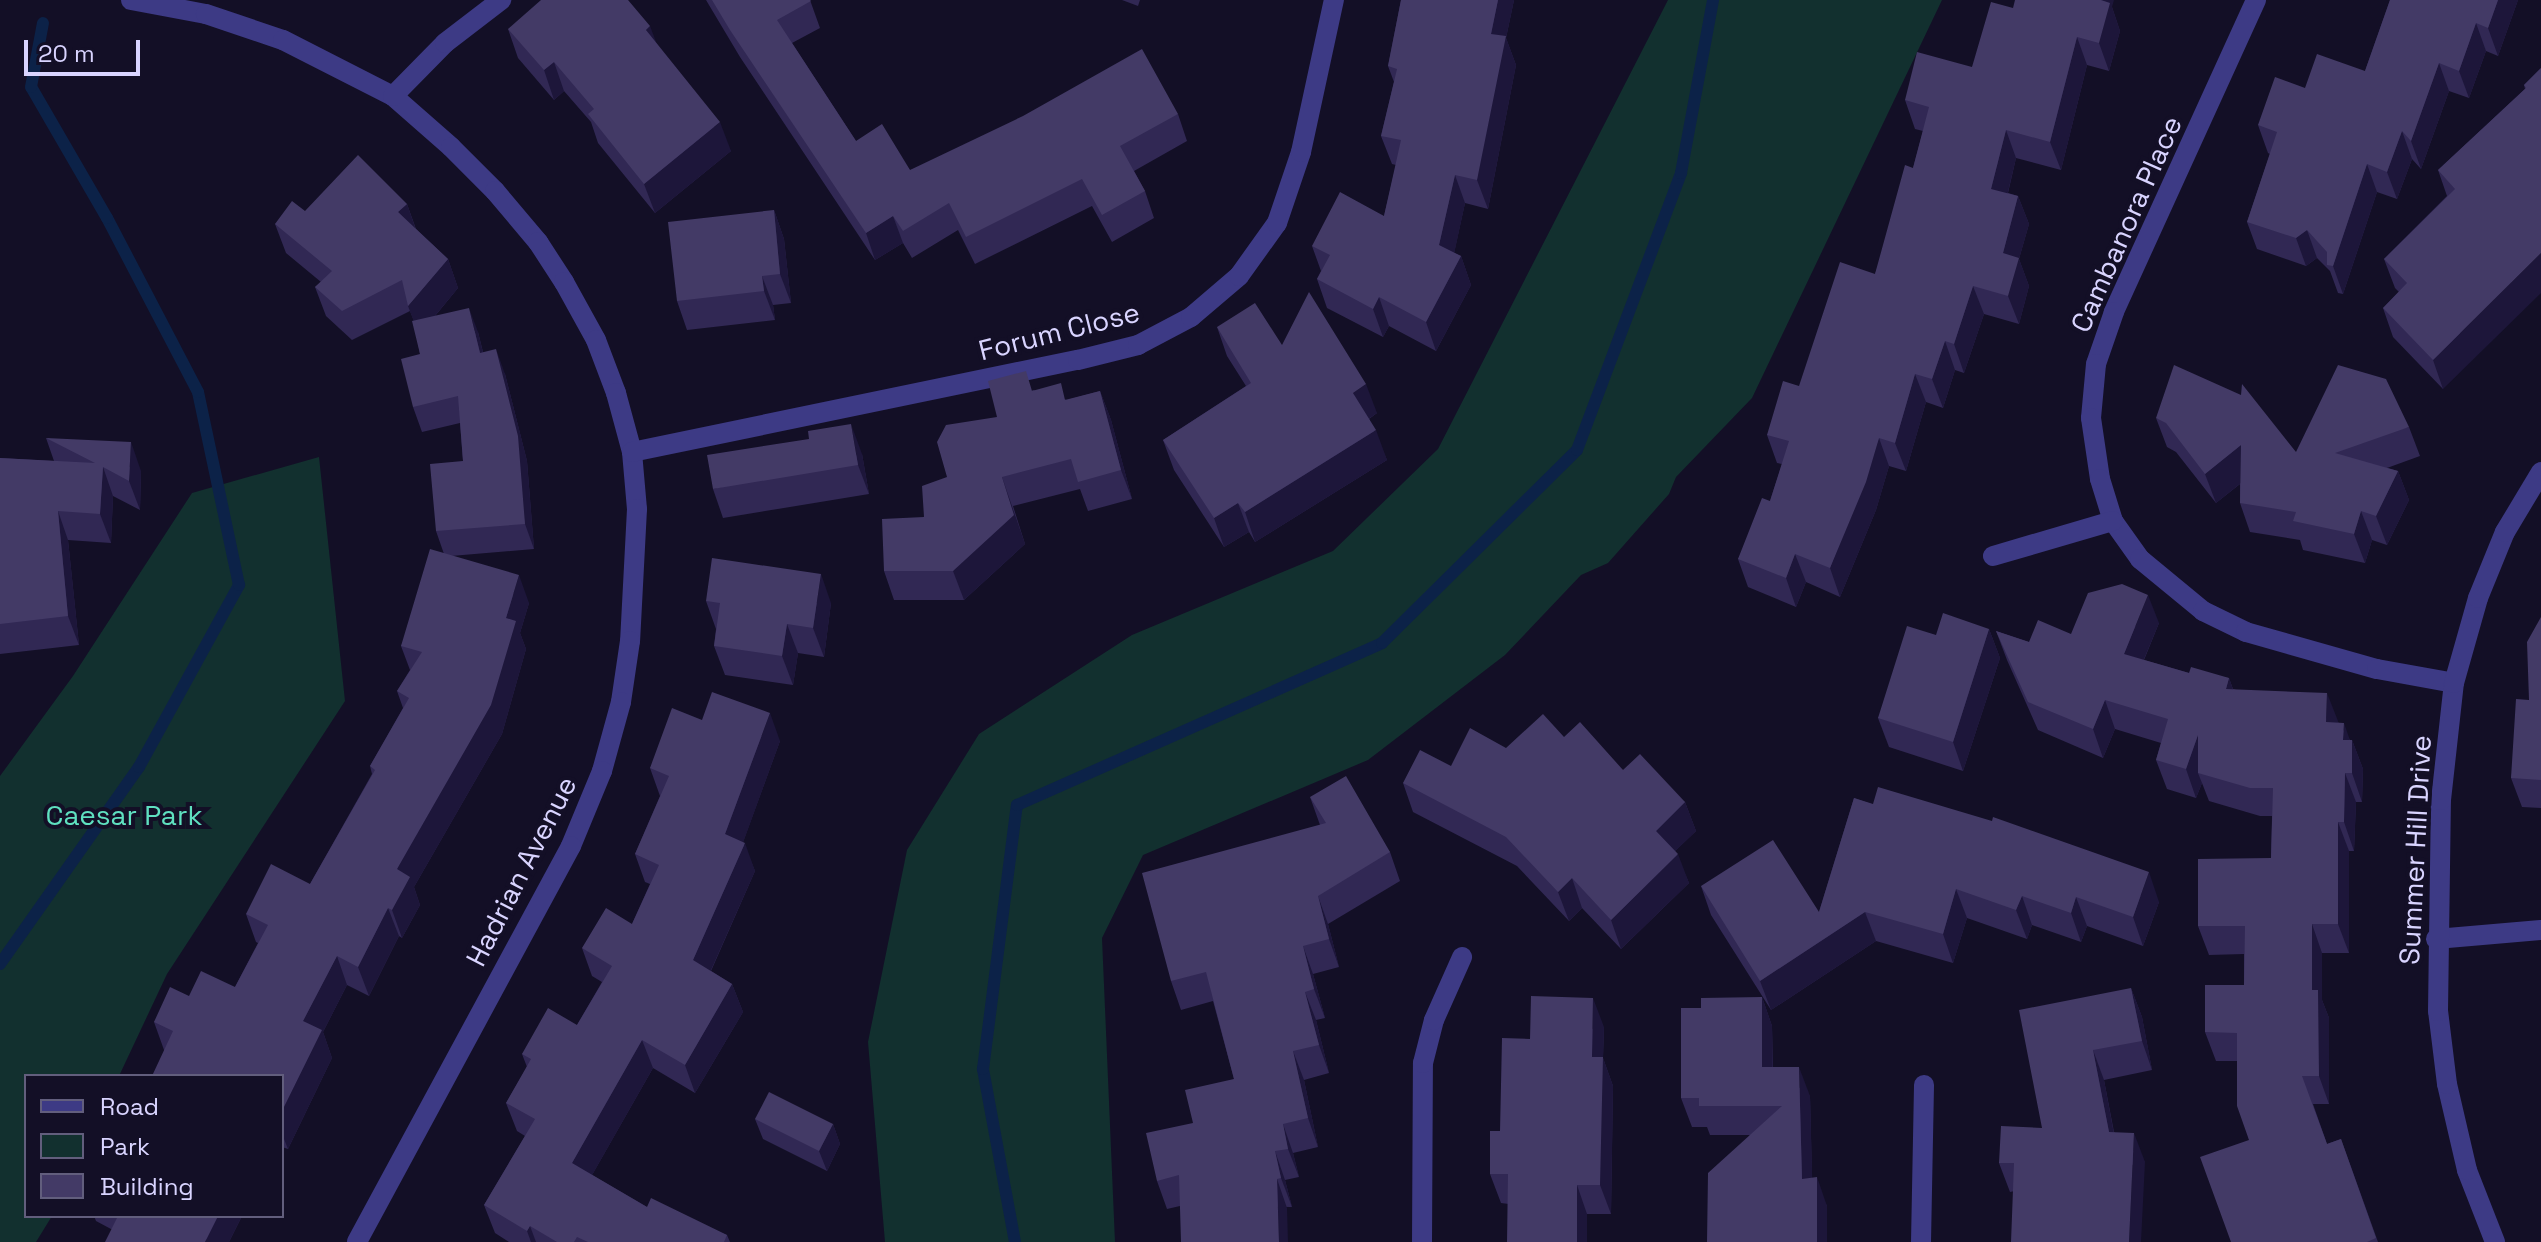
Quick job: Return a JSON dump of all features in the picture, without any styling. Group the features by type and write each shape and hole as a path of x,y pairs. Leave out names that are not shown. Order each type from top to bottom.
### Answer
{"street":[{"name":"Hadrian Avenue","path":"131,0 206,14 283,40 393,96 495,191 538,242 596,340 616,393 632,452 637,509 630,641 621,702 602,771 571,846 357,1242"},
{"path":"393,96 445,43 501,0"},
{"name":"Forum Close","path":"632,452 1078,360 1138,345 1191,317 1239,276 1277,223 1301,152 1334,0"},
{"name":"Cambanora Place","path":"2256,0 2114,312 2096,364 2091,418 2100,479 2113,521 2140,559 2170,588 2203,611 2246,632 2377,669 2454,683"},
{"name":"Summer Hill Drive","path":"2495,1242 2467,1170 2447,1084 2438,1011 2436,939 2441,800 2454,683 2483,585 2505,532 2541,472"},
{"path":"1993,556 2113,521"},
{"path":"2436,939 2541,930"},
{"path":"1422,1242 1423,1063 1434,1020 1462,957"},
{"path":"1921,1242 1924,1085"}],"green space":[{"path":"1668,0 1942,0 1752,398 1676,477 1669,494 1608,563 1581,575 1505,655 1368,760 1143,855 1102,938 1115,1242 885,1242 868,1042 907,850 979,734 1132,635 1333,551 1438,449"},
{"name":"Caesar Park","path":"319,457 345,701 167,974 120,1074 24,1074 24,1218 51,1218 36,1242 0,1242 0,776 73,676 192,493"}],"building":[{"path":"541,0 628,0 650,26 646,30 720,122 644,184 588,114 594,109 554,62 544,70 508,29"},
{"path":"712,0 810,0 777,20 856,141 882,124 910,170 1023,116 1142,49 1178,114 1120,146 1145,191 1102,215 1082,179 966,237 949,203 903,231 893,216 866,233"},
{"path":"1401,0 1498,0 1491,34 1506,36 1477,180 1455,175 1439,245 1461,256 1426,322 1379,297 1373,309 1317,279 1330,255 1312,246 1340,192 1384,216 1401,140 1381,136 1397,69 1388,66"},
{"path":"2015,0 2101,0 2110,3 2099,43 2077,37 2050,142 2006,130 1991,189 2018,196 2003,253 2019,258 2008,296 1973,286 1954,344 1945,341 1932,379 1915,374 1895,443 1879,438 1866,482 1830,568 1795,554 1786,578 1738,559 1762,498 1770,501 1789,441 1767,435 1783,381 1799,386 1840,262 1875,274 1905,165 1913,168 1929,107 1905,100 1917,52 1972,67 1991,2 2013,8"},
{"path":"2390,0 2498,0 2488,28 2476,23 2459,71 2439,63 2411,141 2402,131 2387,172 2367,164 2333,266 2327,265 2327,252 2307,230 2296,238 2247,222 2277,132 2258,125 2275,77 2305,88 2317,54 2365,71"},
{"path":"2541,68 2541,253 2433,360 2383,308 2407,283 2384,259 2455,189 2438,170 2526,88 2524,85"},
{"path":"358,155 407,204 398,212 448,259 408,306 402,280 342,311 315,287 332,271 275,224 292,201 305,211"},
{"path":"774,210 780,274 762,276 764,291 677,301 668,222"},
{"path":"1309,292 1366,384 1353,393 1376,430 1245,512 1238,503 1214,518 1163,440 1251,383 1217,327 1255,303 1282,345"},
{"path":"469,308 480,353 496,349 518,436 525,524 436,531 430,464 463,461 458,396 413,407 401,359 420,354 412,321"},
{"path":"2174,365 2241,395 2242,384 2296,452 2338,365 2386,379 2409,427 2335,453 2398,471 2376,516 2361,511 2354,534 2293,521 2296,512 2240,503 2241,445 2205,474 2166,423 2156,418"},
{"path":"1026,371 1032,391 1061,383 1065,400 1100,391 1121,470 1078,482 1071,459 1002,477 1014,515 953,571 884,571 882,519 924,517 922,486 947,477 937,442 946,425 997,417 988,381"},
{"path":"851,424 858,465 713,489 707,455 809,439 808,431"},
{"path":"46,438 131,442 129,481 103,467 100,514 58,511 68,616 0,624 0,458 95,463"},
{"path":"430,549 519,575 506,618 516,621 491,705 397,869 410,877 392,910 388,908 358,967 337,956 303,1021 322,1030 284,1107 284,1074 153,1074 173,1031 154,1022 170,987 189,996 201,971 235,987 268,925 246,914 271,864 310,884 375,770 370,766 409,698 397,691 422,652 401,646"},
{"path":"712,558 821,574 813,628 787,624 782,656 714,646 720,603 706,601"},
{"path":"2122,584 2148,595 2124,654 2189,673 2191,667 2229,678 2226,689 2327,693 2326,722 2344,723 2343,740 2352,740 2352,773 2345,773 2344,822 2338,822 2338,924 2312,924 2312,990 2318,990 2319,1076 2302,1076 2327,1144 2341,1139 2376,1238 2367,1242 2231,1242 2200,1157 2249,1140 2237,1106 2237,1033 2205,1032 2205,985 2244,985 2245,926 2198,926 2198,859 2271,858 2273,788 2250,788 2198,773 2198,735 2186,769 2156,760 2168,719 2105,700 2093,729 2028,702 1996,631 2029,642 2038,620 2071,634 2088,593"},
{"path":"1943,613 1989,629 1953,742 1878,718 1907,626 1936,635"},
{"path":"2541,617 2541,780 2511,778 2516,699 2529,700 2527,642"},
{"path":"712,692 770,713 725,834 745,843 693,960 732,984 685,1065 642,1040 572,1163 647,1207 651,1198 727,1235 724,1242 588,1242 577,1237 574,1242 557,1242 530,1226 527,1231 484,1205 535,1119 506,1103 531,1059 522,1054 548,1008 577,1025 612,966 582,948 606,908 632,924 659,865 635,854 669,776 650,768 672,708 702,720"},
{"path":"1543,714 1564,737 1580,722 1623,770 1640,754 1685,802 1656,831 1678,854 1611,920 1572,878 1558,892 1506,837 1403,783 1420,750 1451,766 1470,728 1506,748"},
{"path":"1346,776 1390,852 1318,896 1329,939 1303,946 1314,989 1305,992 1319,1045 1293,1051 1308,1118 1283,1124 1288,1149 1275,1151 1281,1178 1277,1179 1279,1242 1181,1242 1179,1175 1157,1181 1146,1133 1193,1123 1185,1090 1234,1079 1206,972 1171,981 1142,873 1326,823 1310,797"},
{"path":"1878,787 1992,821 1993,817 2149,872 2133,917 2076,897 2071,913 2022,896 2016,910 1956,889 1943,934 1865,912 1760,981 1701,886 1773,840 1819,912 1854,798 1873,804"},
{"path":"2131,988 2142,1041 2093,1050 2109,1132 2134,1133 2129,1242 2011,1242 2014,1163 1999,1163 2001,1126 2042,1128 2019,1010"},
{"path":"1531,996 1593,998 1592,1057 1603,1057 1600,1185 1577,1185 1577,1242 1507,1242 1508,1174 1490,1174 1490,1131 1500,1131 1502,1038 1530,1039"},
{"path":"1762,997 1762,1067 1799,1067 1802,1179 1817,1177 1817,1242 1707,1242 1708,1173 1782,1106 1699,1106 1699,1098 1681,1098 1681,1008 1701,1008 1701,998"},
{"path":"769,1092 833,1124 819,1151 755,1119"},
{"path":"117,1218 217,1218 205,1242 105,1242"}],"waterway":[{"path":"1015,1242 983,1069 1017,805 1382,643 1577,450 1681,173 1713,0"},
{"path":"0,964 139,767 239,585 198,392 107,218 31,87 43,23"}]}
